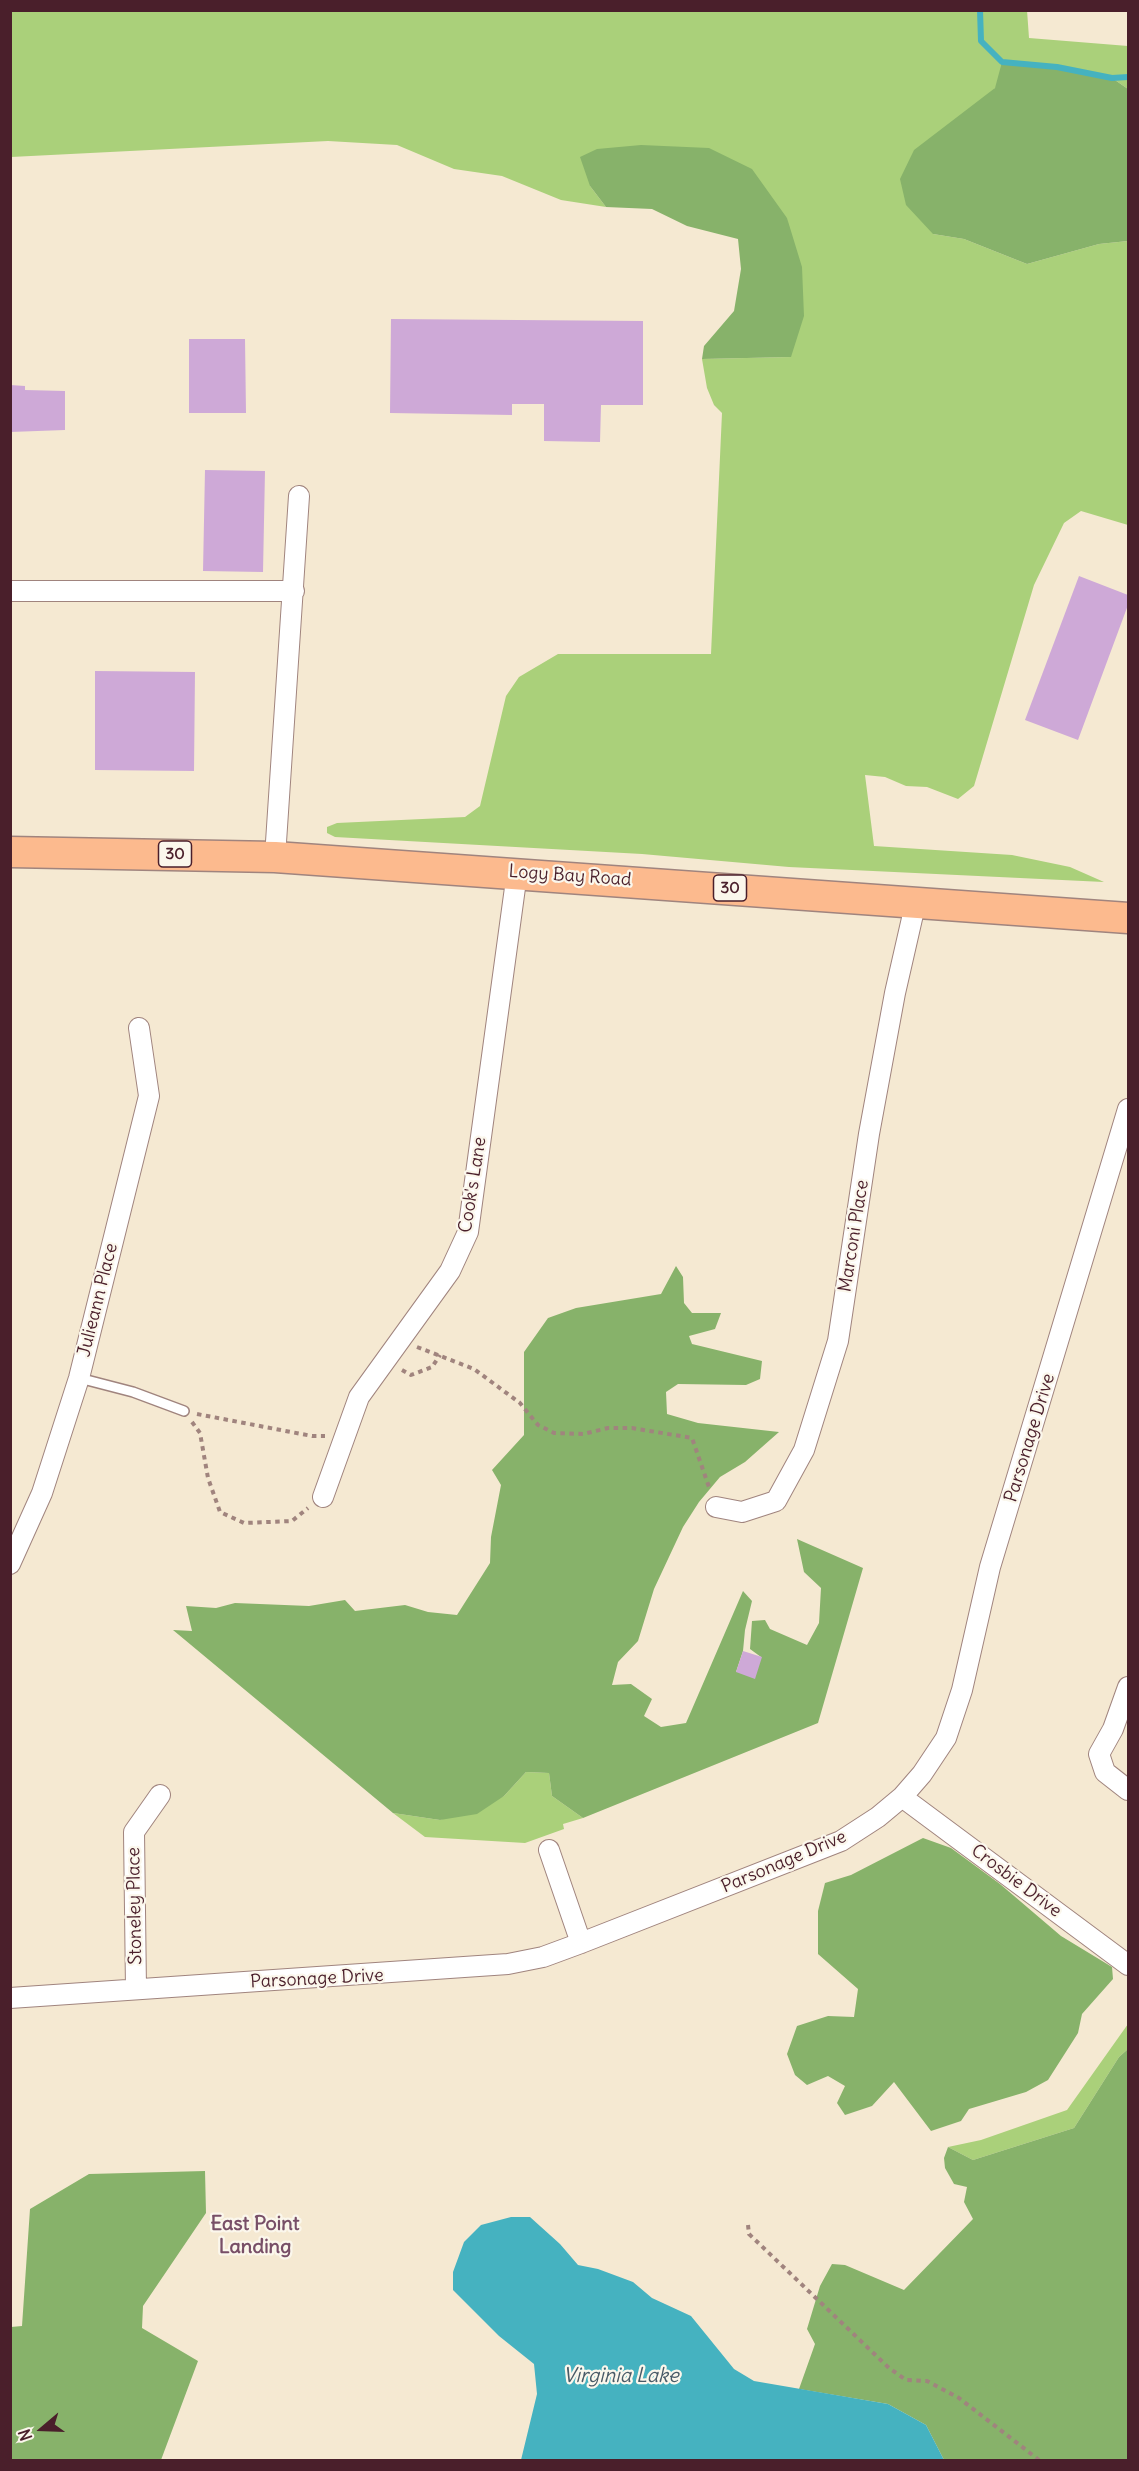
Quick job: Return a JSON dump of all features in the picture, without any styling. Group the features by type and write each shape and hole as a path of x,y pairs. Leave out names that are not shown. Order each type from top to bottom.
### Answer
{"main road":[{"name":"Logy Bay Road","path":"10,852 275,857 916,901 1128,918"}],"street":[{"path":"275,857 299,496"},
{"path":"10,591 294,591"},
{"name":"Cook's Lane","path":"323,1497 359,1397 450,1271 468,1232 517,873"},
{"name":"Marconi Place","path":"716,1507 742,1512 776,1501 804,1450 838,1341 869,1134 916,901"},
{"name":"Julieann Place","path":"12,1559 42,1492 79,1378 148,1096 139,1028"},
{"name":"Parsonage Drive","path":"10,1998 394,1974 508,1964 543,1957 841,1841 902,1797 946,1738 962,1690 990,1567 1128,1109"},
{"path":"1128,1687 1113,1729 1099,1754 1105,1772 1128,1790"},
{"name":"Stoneley Place","path":"136,1989 134,1832 160,1795"},
{"name":"Crosbie Drive","path":"902,1797 1128,1965"},
{"path":"549,1850 581,1943"}],"lane":[{"path":"79,1378 133,1392 184,1411"}],"path":[{"path":"400,1341 474,1368 520,1403 538,1425 554,1433 583,1434 608,1428 632,1428 692,1438 716,1507"},
{"path":"387,1358 411,1375 432,1367 440,1355"},
{"path":"184,1411 312,1436 346,1436"},
{"path":"184,1411 200,1433 208,1478 220,1512 244,1523 292,1521 323,1497"},
{"path":"748,2225 750,2234 889,2368 906,2380 927,2381 959,2398 1039,2460"}],"green space":[{"path":"1027,10 1029,38 1128,46 1128,89 1112,78 1057,67 995,88 933,234 964,239 1027,264 1099,244 1128,241 1128,525 1081,511 1064,523 1034,585 974,786 958,799 927,787 906,786 885,777 865,775 874,846 1012,855 1070,867 1104,882 789,867 642,854 335,837 327,833 327,827 337,823 465,817 480,806 506,696 519,677 558,654 711,654 722,413 714,405 707,388 702,359 791,357 787,218 590,186 606,207 561,200 502,176 454,169 397,145 328,141 11,157 11,11"},
{"path":"1002,62 1057,67 1112,78 1128,89 1128,241 1099,244 1027,264 964,239 933,234 906,205 900,179 914,150 995,88"},
{"path":"641,145 709,148 752,169 787,218 802,267 804,316 791,357 702,359 704,346 734,311 741,269 738,239 687,226 652,209 606,207 590,186 580,157 597,149"},
{"path":"676,1266 683,1277 684,1303 692,1313 721,1313 715,1329 689,1336 692,1344 762,1361 760,1379 746,1385 678,1384 666,1392 667,1414 698,1423 779,1432 745,1462 720,1477 699,1502 683,1527 654,1589 638,1641 618,1662 612,1685 631,1684 652,1699 644,1716 661,1727 686,1723 743,1591 752,1601 743,1651 736,1672 761,1657 750,1649 752,1621 765,1620 770,1629 807,1645 819,1623 821,1588 804,1572 797,1539 863,1568 818,1723 583,1818 552,1796 549,1773 526,1772 504,1796 477,1814 440,1820 393,1813 173,1630 192,1631 186,1606 216,1608 235,1603 309,1606 345,1600 355,1611 405,1605 428,1612 457,1615 490,1563 491,1537 501,1485 492,1470 524,1435 524,1352 548,1318 576,1308 661,1294"},
{"path":"526,1772 549,1773 552,1796 583,1818 563,1824 564,1829 525,1843 425,1837 393,1813 440,1820 504,1796"},
{"path":"923,1838 951,1848 1000,1884 1061,1936 1112,1967 1113,1979 1082,2014 1078,2033 1048,2080 1026,2092 969,2109 961,2121 931,2131 894,2082 872,2106 845,2115 837,2103 845,2086 828,2076 807,2085 795,2075 787,2054 797,2026 828,2016 854,2017 858,1989 818,1954 818,1911 825,1883 851,1875"},
{"path":"1128,2024 1128,2049 1119,2057 1074,2128 973,2160 948,2147 981,2140 1067,2110"},
{"path":"1128,2049 1128,2460 944,2460 926,2425 888,2404 799,2389 815,2344 807,2329 820,2286 832,2264 845,2265 904,2290 973,2219 964,2202 967,2187 954,2184 945,2168 944,2158 948,2147 973,2160 1074,2128 1119,2057"},
{"path":"205,2171 206,2213 143,2306 142,2328 198,2361 161,2460 11,2460 11,2327 22,2326 30,2209 89,2174"}],"water":[{"name":"Virginia Lake","path":"511,2217 530,2217 560,2244 578,2265 598,2269 633,2282 652,2298 691,2316 734,2369 754,2381 888,2404 926,2425 944,2460 521,2460 537,2394 534,2364 499,2336 453,2290 453,2272 464,2242 481,2225"}],"building":[{"path":"391,319 643,321 643,405 601,405 600,442 544,441 544,404 512,404 512,415 390,413"},
{"path":"189,339 245,339 246,413 189,413"},
{"path":"10,385 25,386 25,390 65,391 65,430 10,432"},
{"path":"205,470 265,471 263,572 203,571"},
{"path":"1079,576 1128,595 1128,605 1078,740 1025,720"},
{"path":"95,671 195,672 194,771 95,770"},
{"path":"743,1651 762,1657 755,1679 736,1672"}],"waterway":[{"path":"980,10 981,41 1002,62 1057,67 1112,78 1128,77"}],"district":[{"name":"East Point Landing","path":"255,2236"}]}
